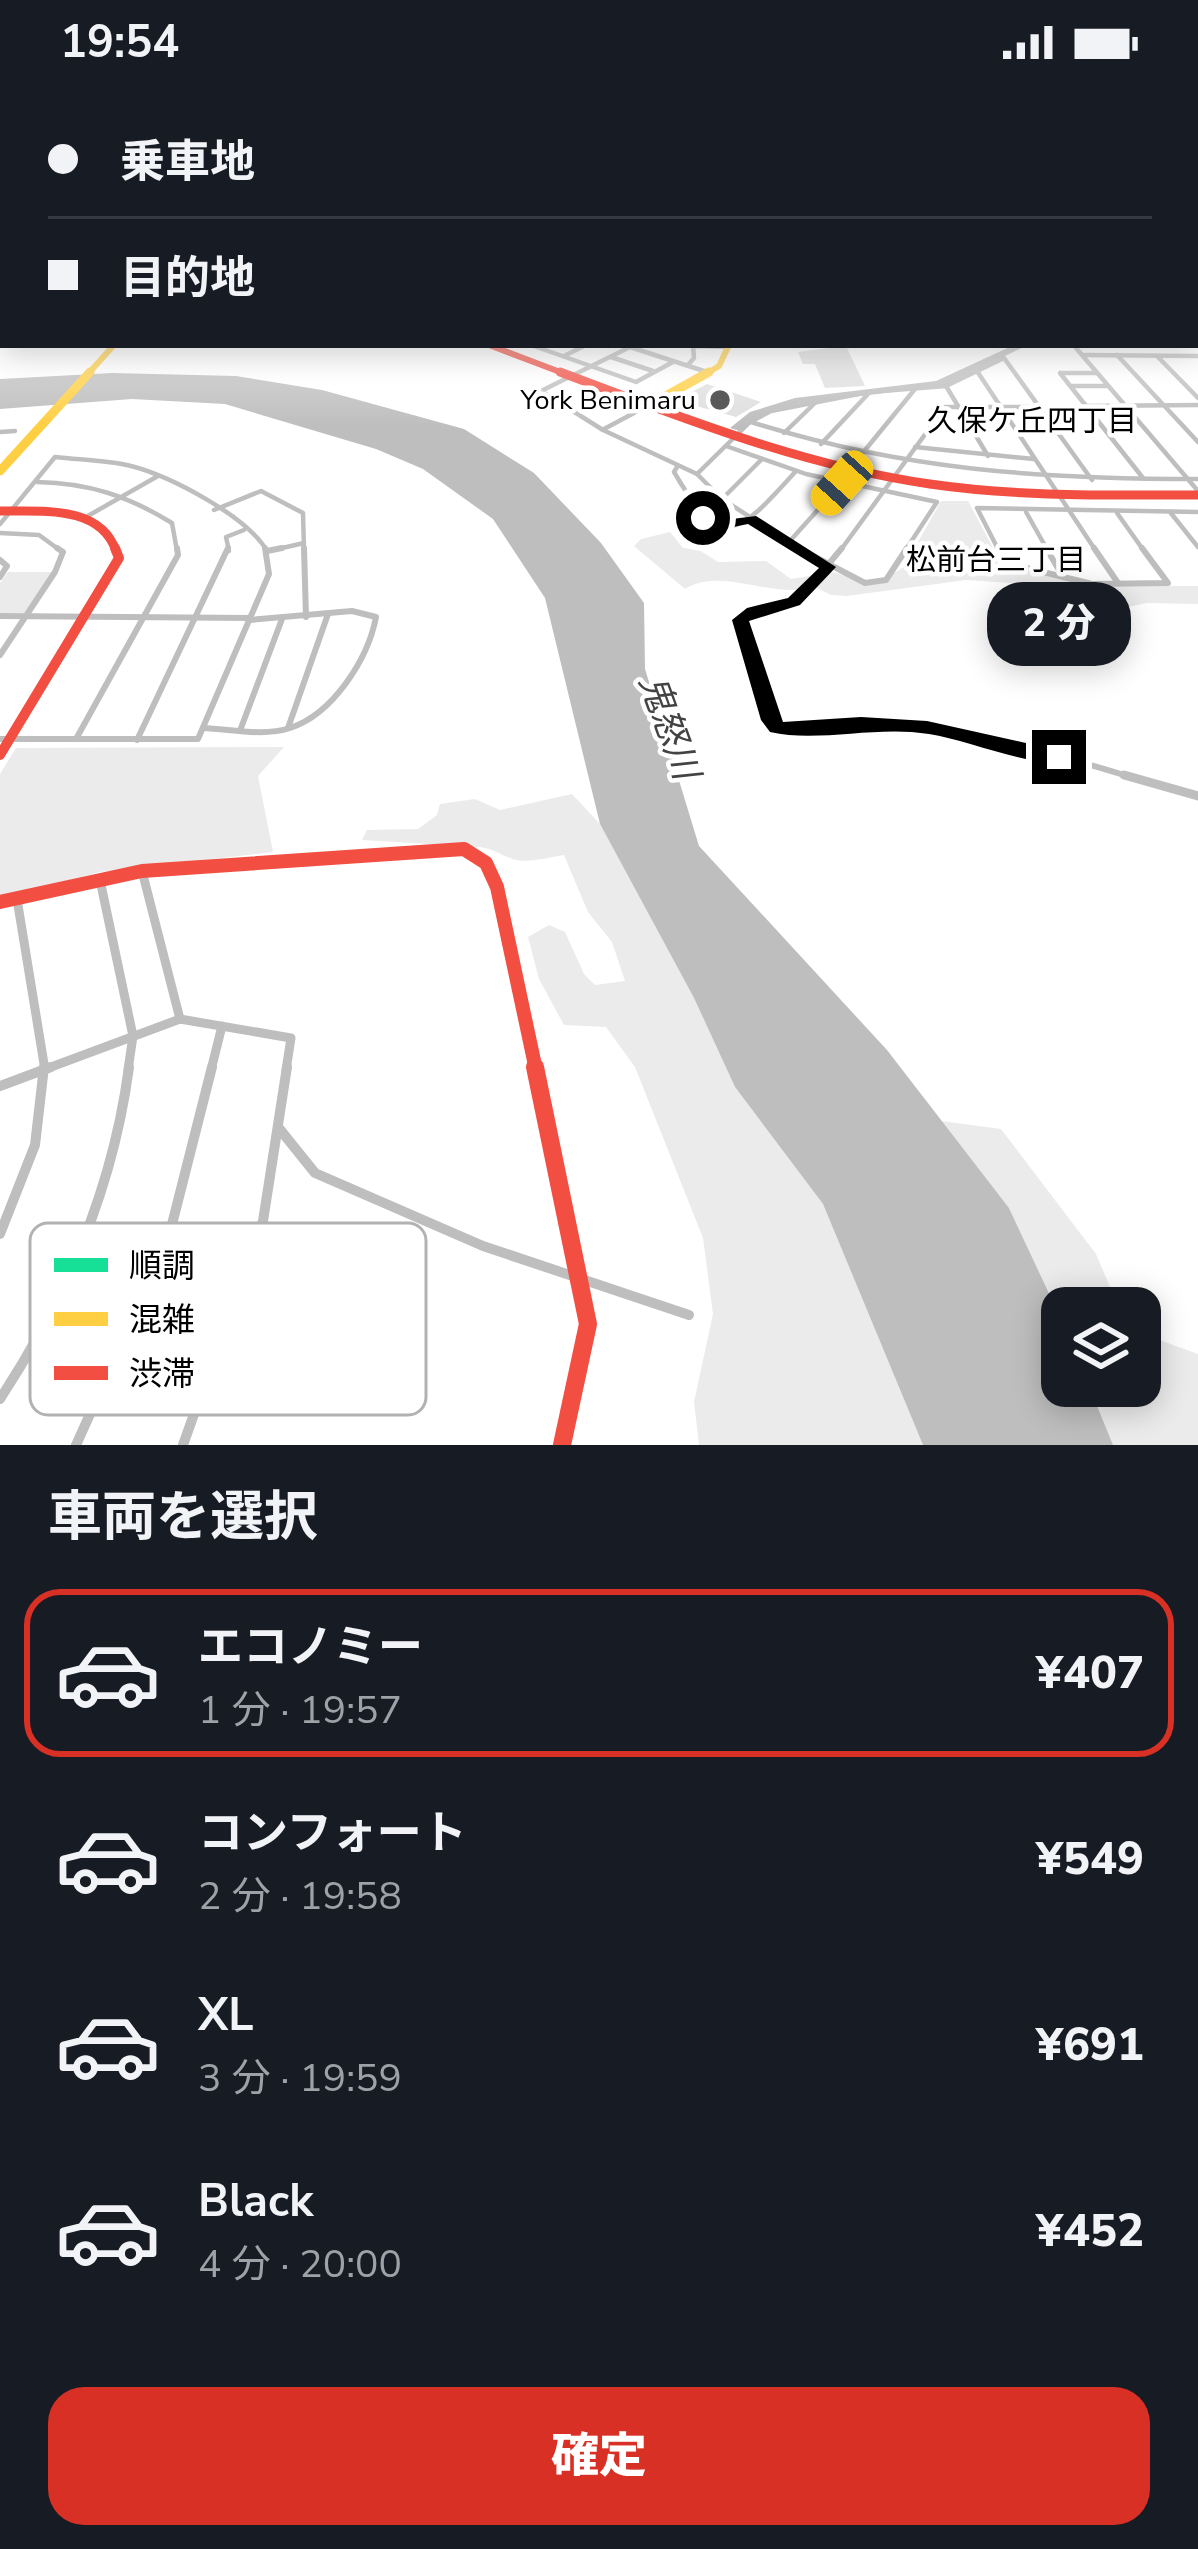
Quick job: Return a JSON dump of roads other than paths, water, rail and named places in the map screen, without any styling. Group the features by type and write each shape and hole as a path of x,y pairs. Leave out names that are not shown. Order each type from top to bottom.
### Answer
{"street":[{"path":"0,462 101,348"},
{"path":"0,471 27,431 111,348"},
{"path":"498,348 738,434 891,478 1060,496 1198,493"},
{"path":"539,348 635,382 674,362"},
{"path":"562,356 577,348"},
{"path":"626,348 541,391 603,430 697,474 722,500 828,567 866,583 886,580 938,502 796,471 726,446"},
{"path":"636,348 709,372"},
{"path":"687,366 694,358 693,348"},
{"path":"603,430 709,372 721,364 728,348"},
{"path":"1076,348 1198,356"},
{"path":"1076,348 1198,493"},
{"path":"1082,355 1116,349"},
{"path":"1116,349 1198,442"},
{"path":"1156,355 1198,402"},
{"path":"609,357 655,372"},
{"path":"697,474 750,422 771,411 869,392 946,386 975,368 1004,358 1092,479"},
{"path":"975,368 1119,584"},
{"path":"1097,373 1060,373 1144,479"},
{"path":"946,386 988,456"},
{"path":"1070,386 1108,386"},
{"path":"861,455 915,389"},
{"path":"820,445 869,392"},
{"path":"784,434 817,401"},
{"path":"1085,406 1198,402"},
{"path":"1039,407 945,407 828,567 794,602 753,611 740,620 770,720 777,728 797,730 861,723 961,733 1198,796"},
{"path":"750,422 902,465 1049,480 1198,479"},
{"path":"0,432 27,431"},
{"path":"915,447 1036,459"},
{"path":"0,524 5,511 55,457 131,466 160,475 245,530 267,551 269,574 198,740 5,739"},
{"path":"722,500 762,459"},
{"path":"677,467 674,472 703,518 723,525 750,519 796,471"},
{"path":"86,517 160,475"},
{"path":"35,482 70,482 126,494 172,523 178,555 76,740"},
{"path":"789,542 842,483"},
{"path":"214,510 261,491 303,513 306,617"},
{"path":"1117,513 1168,583 1119,584 1006,563 977,508 1198,512"},
{"path":"0,755 5,739 86,617 119,557 115,538 86,517 5,511"},
{"path":"1026,512 1062,576"},
{"path":"1171,512 1198,547"},
{"path":"137,740 229,552 226,537 245,530"},
{"path":"0,533 39,535 63,552 0,655"},
{"path":"267,551 304,543"},
{"path":"0,560 7,566 0,577"},
{"path":"0,616 282,620 352,611 376,617 375,632 329,702 288,728 203,728"},
{"path":"288,728 328,614"},
{"path":"241,728 282,620"},
{"path":"0,902 142,871 454,847 466,847 482,857 494,872 588,1324 562,1445"},
{"path":"142,871 180,1018"},
{"path":"92,1223 121,1126 133,1036 99,879"},
{"path":"0,1234 35,1145 45,1070 17,898"},
{"path":"0,1086 180,1018 291,1038 262,1223"},
{"path":"172,1223 222,1026"},
{"path":"277,1126 316,1173 482,1246 689,1315"},
{"path":"0,1399 30,1354"},
{"path":"76,1445 90,1415"},
{"path":"183,1445 194,1415"}],"waterway":[{"path":"736,428 754,414 795,401 938,384 1016,348"}],"place":[{"name":"York Benimaru","path":"720,400"}],"district":[{"name":"久保ケ丘四丁目","path":"1032,421"},
{"name":"松前台三丁目","path":"996,560"}],"water label":[{"name":"鬼怒川","path":"669,727"}]}
